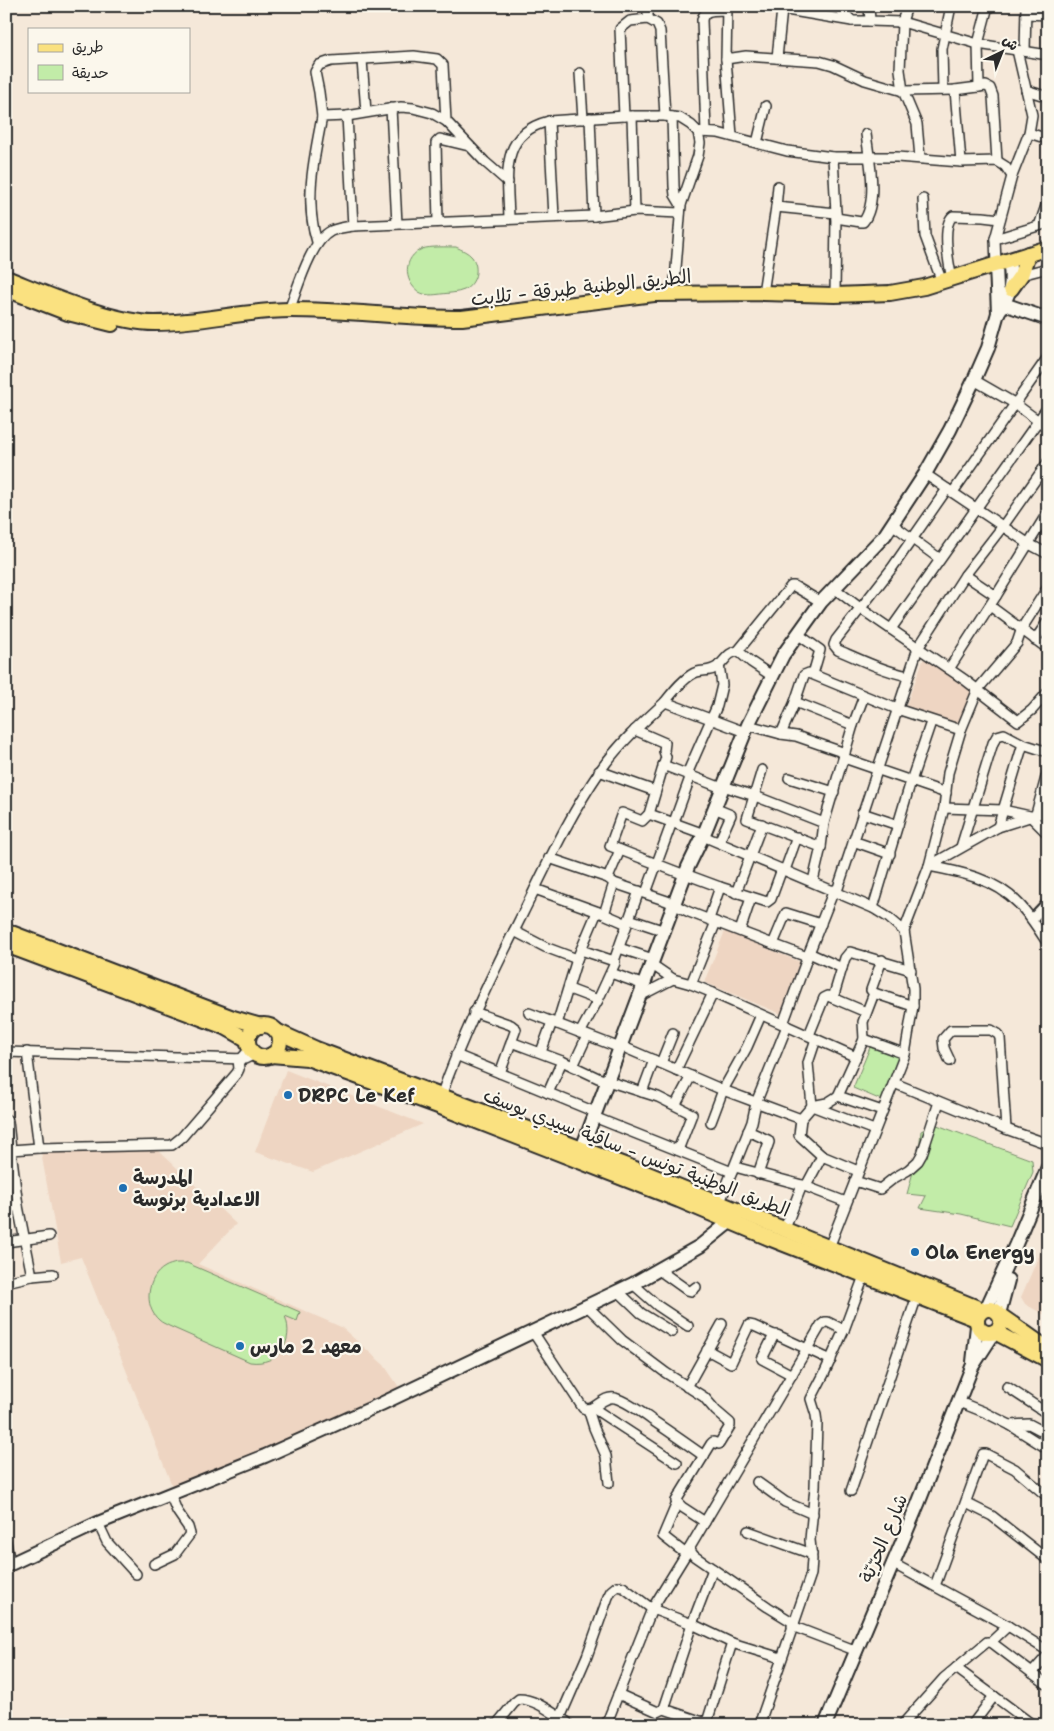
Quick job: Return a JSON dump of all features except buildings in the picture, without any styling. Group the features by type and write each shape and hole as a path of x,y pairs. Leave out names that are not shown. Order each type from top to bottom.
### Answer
{"main road":[{"name":"الطريق الوطنية طبرقة - تلابت","path":"6,289 68,313 99,322 126,326 143,323 187,322 289,310 462,318 616,298 674,293 835,295 907,290 947,280 1048,248"},
{"path":"1011,289 1021,275 1028,254"},
{"name":"الطريق الوطنية طبرقة - تلابت","path":"6,278 83,307 143,323"},
{"path":"6,931 233,1018 260,1026 269,1026 276,1031 279,1044 276,1051 264,1057 246,1052 225,1027 6,945"},
{"path":"246,1052 252,1031 260,1026"},
{"name":"الطريق الوطنية تونس - ساقية سيدي يوسف","path":"276,1031 316,1049 441,1096 580,1155 981,1316"},
{"name":"الطريق الوطنية تونس - ساقية سيدي يوسف","path":"271,1055 298,1056 319,1062 446,1109 580,1155"},
{"name":"الطريق الوطنية تونس - ساقية سيدي يوسف","path":"736,1217 784,1230 864,1276 917,1296 981,1316"},
{"path":"1000,1315 1000,1327 990,1334 982,1332 981,1316 993,1309 1048,1349"},
{"path":"994,1332 1048,1360"}],"street":[{"path":"648,6 648,19"},
{"path":"763,6 852,21 902,22 978,44 1048,55"},
{"path":"837,6 852,21"},
{"path":"869,6 870,21"},
{"path":"907,6 902,22 900,70 903,91 917,124 920,158"},
{"path":"943,90 942,57 944,35 951,6"},
{"path":"979,87 978,44 988,6"},
{"path":"674,293 681,209 698,156 702,132 703,14 726,8 726,59 732,136"},
{"path":"777,58 782,9"},
{"path":"1000,306 1011,289 1012,279 1002,263 995,239 1012,176 1029,133 1032,116 1026,90 1021,51 1026,10 1047,12"},
{"path":"635,211 620,29 630,20 648,19 657,24 660,31 675,195 681,209"},
{"path":"317,242 312,226 310,191 322,117 315,72 319,65 330,61 414,56 437,58 441,62 444,71 446,121"},
{"path":"726,59 746,56 824,62 864,80 903,91 955,90 986,86 992,91 997,161"},
{"path":"362,60 366,112"},
{"path":"580,73 587,118 594,216"},
{"path":"955,90 961,162"},
{"path":"1026,90 1048,97"},
{"path":"757,143 766,106"},
{"path":"322,117 347,116 391,108 407,107 425,110 438,115 446,121 508,182"},
{"path":"391,108 397,224"},
{"path":"347,116 353,226"},
{"path":"509,218 508,159 512,149 518,139 538,124 549,121 628,116 669,116 680,118 702,132 732,136 787,150 833,157 897,157 961,162 997,161 1005,166 1012,176"},
{"path":"549,121 554,217"},
{"path":"1029,133 1048,139"},
{"path":"776,207 836,215 861,222 865,220 872,190 866,134"},
{"path":"438,222 436,143 440,139 470,146"},
{"path":"833,157 836,215 835,295"},
{"path":"764,293 778,186"},
{"path":"923,199 925,236 947,280"},
{"path":"995,239 1044,225 1048,200"},
{"path":"289,310 317,242 331,231 340,228 509,218 594,216 635,211 681,209"},
{"path":"947,280 947,223 950,219 953,216 1000,219"},
{"path":"580,1155 685,874 704,835 746,728 783,655 821,602 876,545 892,524 925,474 950,430 988,348 1000,306 1002,263"},
{"path":"1021,275 1048,268"},
{"path":"1000,306 1048,318"},
{"path":"908,676 896,674 838,650 834,646 836,640 892,568 912,538 950,490 1048,357"},
{"path":"974,380 1014,403 1048,428"},
{"path":"891,629 1048,406"},
{"path":"718,1209 748,1131 808,955 836,891 918,648 965,575 1003,526 1048,462"},
{"path":"925,474 1029,544 1048,554"},
{"path":"949,669 1048,512"},
{"path":"892,524 940,559"},
{"path":"965,575 996,596"},
{"path":"441,1096 474,1012 549,858 612,754 693,674 708,671 719,666 730,653 738,651 791,586 821,602"},
{"path":"826,1254 905,1054 913,1006 911,970 904,931 929,866 944,808 948,773 961,730 978,689 1017,643 1022,628 1048,587"},
{"path":"834,588 978,689 1018,721"},
{"path":"990,606 1048,649"},
{"path":"1035,640 1048,621"},
{"path":"799,635 820,650 813,674"},
{"path":"738,651 772,676"},
{"path":"573,1066 583,1034 611,973 628,922 658,864 689,775 716,706 722,685 719,666"},
{"path":"781,734 804,675 807,672 931,722 961,730"},
{"path":"1008,735 1018,721 1032,710 1048,692"},
{"path":"813,881 821,847 824,823 864,696"},
{"path":"665,702 746,728 796,736 877,769 946,792"},
{"path":"795,702 853,726"},
{"path":"873,908 911,781 931,722"},
{"path":"635,730 665,743 664,751 666,756 649,814 642,821 622,813 610,846 736,893 767,902 770,901 797,837"},
{"path":"961,847 995,738 1000,734 1008,735 1024,744 1048,752"},
{"path":"998,827 1024,744"},
{"path":"664,765 722,787 755,796 824,823"},
{"path":"762,770 747,819 821,847"},
{"path":"1033,815 1048,770"},
{"path":"600,771 655,791"},
{"path":"789,778 834,792"},
{"path":"714,808 731,815 719,842"},
{"path":"944,808 1003,810 1033,815 1048,834"},
{"path":"929,866 998,827 1048,811"},
{"path":"862,813 898,825"},
{"path":"649,814 673,822 836,891 873,908 889,918 904,931"},
{"path":"736,893 762,824"},
{"path":"853,841 890,854"},
{"path":"541,1052 569,989 577,959 600,913 620,850"},
{"path":"549,858 675,904 773,944 842,968"},
{"path":"929,866 969,875 994,885 1017,902 1032,919 1048,944"},
{"path":"691,984 712,920 720,887"},
{"path":"535,889 600,913 665,931"},
{"path":"740,931 751,898"},
{"path":"1032,919 1048,902"},
{"path":"773,944 786,913 820,924"},
{"path":"514,932 545,947 577,959"},
{"path":"619,948 652,961 673,979 713,992 856,1057"},
{"path":"581,950 614,961"},
{"path":"833,998 845,958 850,952 911,970"},
{"path":"882,960 871,988 874,993 913,1006"},
{"path":"611,973 642,990 673,979"},
{"path":"569,989 598,1000"},
{"path":"676,1070 713,992"},
{"path":"858,1171 822,1156 799,1135 801,1119 812,1106 827,1103 838,1096 864,1039 863,1026 866,1012 874,993"},
{"path":"812,1106 808,1062 812,1037 824,998 828,996 866,1012"},
{"path":"474,1012 514,1027 516,1030 500,1073"},
{"path":"529,1013 801,1119"},
{"path":"711,1122 723,1090 747,1046 761,1015"},
{"path":"950,1061 944,1048 943,1039 951,1030 991,1030 998,1034 1000,1038 1006,1129"},
{"path":"642,1092 673,1033"},
{"path":"864,1039 905,1054"},
{"path":"511,1042 541,1052 591,1075 676,1104 692,1114 678,1150"},
{"path":"6,1052 246,1052 237,1072 182,1137 172,1146 11,1150"},
{"path":"27,1052 39,1148"},
{"path":"456,1055 678,1150 733,1170 758,1174 804,1186 846,1202"},
{"path":"548,1093 562,1061"},
{"path":"676,1104 691,1076"},
{"path":"894,1084 1048,1144"},
{"path":"838,1096 882,1111"},
{"path":"854,1181 880,1189 913,1166 922,1154 939,1102"},
{"path":"812,1106 874,1130"},
{"path":"6,1119 8,1121 11,1150 9,1168 26,1239 32,1276"},
{"path":"748,1131 769,1142 758,1174"},
{"path":"784,1230 804,1186 822,1156"},
{"name":"شارع الحرّيّة","path":"973,1365 981,1316 1016,1244 1048,1167"},
{"path":"1000,1315 1007,1282 1048,1182"},
{"path":"6,1208 18,1206"},
{"path":"6,1542 8,1565 98,1523 264,1456 381,1404 633,1284 700,1246 736,1217"},
{"path":"6,1242 49,1236"},
{"path":"659,1270 687,1290 691,1291 696,1287"},
{"path":"6,1282 32,1276 53,1274"},
{"path":"759,1725 811,1574 812,1554 810,1540 817,1419 811,1399 844,1330 864,1276"},
{"path":"633,1284 658,1306 688,1326"},
{"path":"618,1291 641,1313 672,1332"},
{"path":"851,1491 917,1296"},
{"path":"588,1306 622,1340 704,1397 730,1423 719,1443 712,1443 677,1500 662,1536 793,1624 856,1651"},
{"path":"606,1725 652,1609 688,1552 807,1349 823,1323 828,1322 844,1330"},
{"path":"687,1387 722,1324"},
{"path":"707,1350 731,1363 749,1325 777,1335 831,1360"},
{"path":"533,1332 581,1407 590,1408 676,1463"},
{"name":"شارع الحرّيّة","path":"826,1725 973,1365 994,1332"},
{"path":"774,1335 762,1360 792,1375"},
{"path":"1007,1387 1048,1414"},
{"path":"590,1408 608,1398 617,1399 639,1411 704,1456"},
{"path":"958,1402 1010,1425 1048,1449"},
{"path":"590,1408 607,1458 609,1483"},
{"path":"1010,1425 1030,1424 1048,1434"},
{"path":"934,1586 984,1453 1015,1469 1048,1498"},
{"path":"757,1482 784,1502 813,1514"},
{"path":"154,1564 175,1554 190,1534 188,1527 176,1511 170,1494"},
{"path":"677,1503 705,1522"},
{"path":"966,1503 992,1516 1048,1560"},
{"path":"98,1523 107,1542 136,1574"},
{"path":"748,1531 812,1554"},
{"path":"892,1563 1008,1626 1048,1651"},
{"path":"664,1709 692,1624 713,1569"},
{"path":"496,1725 519,1699 529,1700 537,1704 565,1722 611,1591 617,1586 623,1586 652,1609 732,1642 781,1658"},
{"path":"902,1725 935,1687 1008,1626"},
{"path":"618,1694 658,1712 664,1709 710,1724 732,1642"},
{"path":"991,1642 1048,1685"},
{"path":"1032,1673 1048,1655"},
{"path":"956,1668 1033,1725"},
{"path":"972,1725 994,1696"}],"shaded area":[{"path":"924,658 974,692 962,727 905,708"},
{"path":"725,931 805,964 784,1015 704,982"},
{"name":"DRPC Le Kef","path":"286,1070 423,1124 313,1172 255,1152"},
{"name":"معهد 2 مارس","path":"158,1150 236,1224 198,1264 341,1327 384,1365 401,1390 173,1488 81,1257 61,1262 41,1152"},
{"path":"1048,1235 1048,1317 1025,1304 1021,1297"}],"green space":[{"path":"430,247 456,247 469,254 474,261 476,275 471,284 464,290 456,292 430,295 419,292 410,282 408,276 408,263 411,258 422,249"},
{"path":"871,1045 904,1059 886,1102 853,1088"},
{"path":"929,1122 1032,1160 1033,1172 1010,1226 961,1214 920,1208 926,1196 907,1194 919,1150 921,1131 925,1129"},
{"path":"176,1263 187,1263 300,1312 297,1321 285,1316 288,1335 282,1350 269,1360 250,1362 160,1321 154,1314 149,1300 151,1284 159,1272 166,1266"}],"place":[{"name":"DRPC Le Kef","path":"288,1095"},
{"name":"المدرسة الاعدادية برنوسة","path":"123,1188"},
{"name":"Ola Energy","path":"915,1252"},
{"name":"معهد 2 مارس","path":"240,1346"}]}
